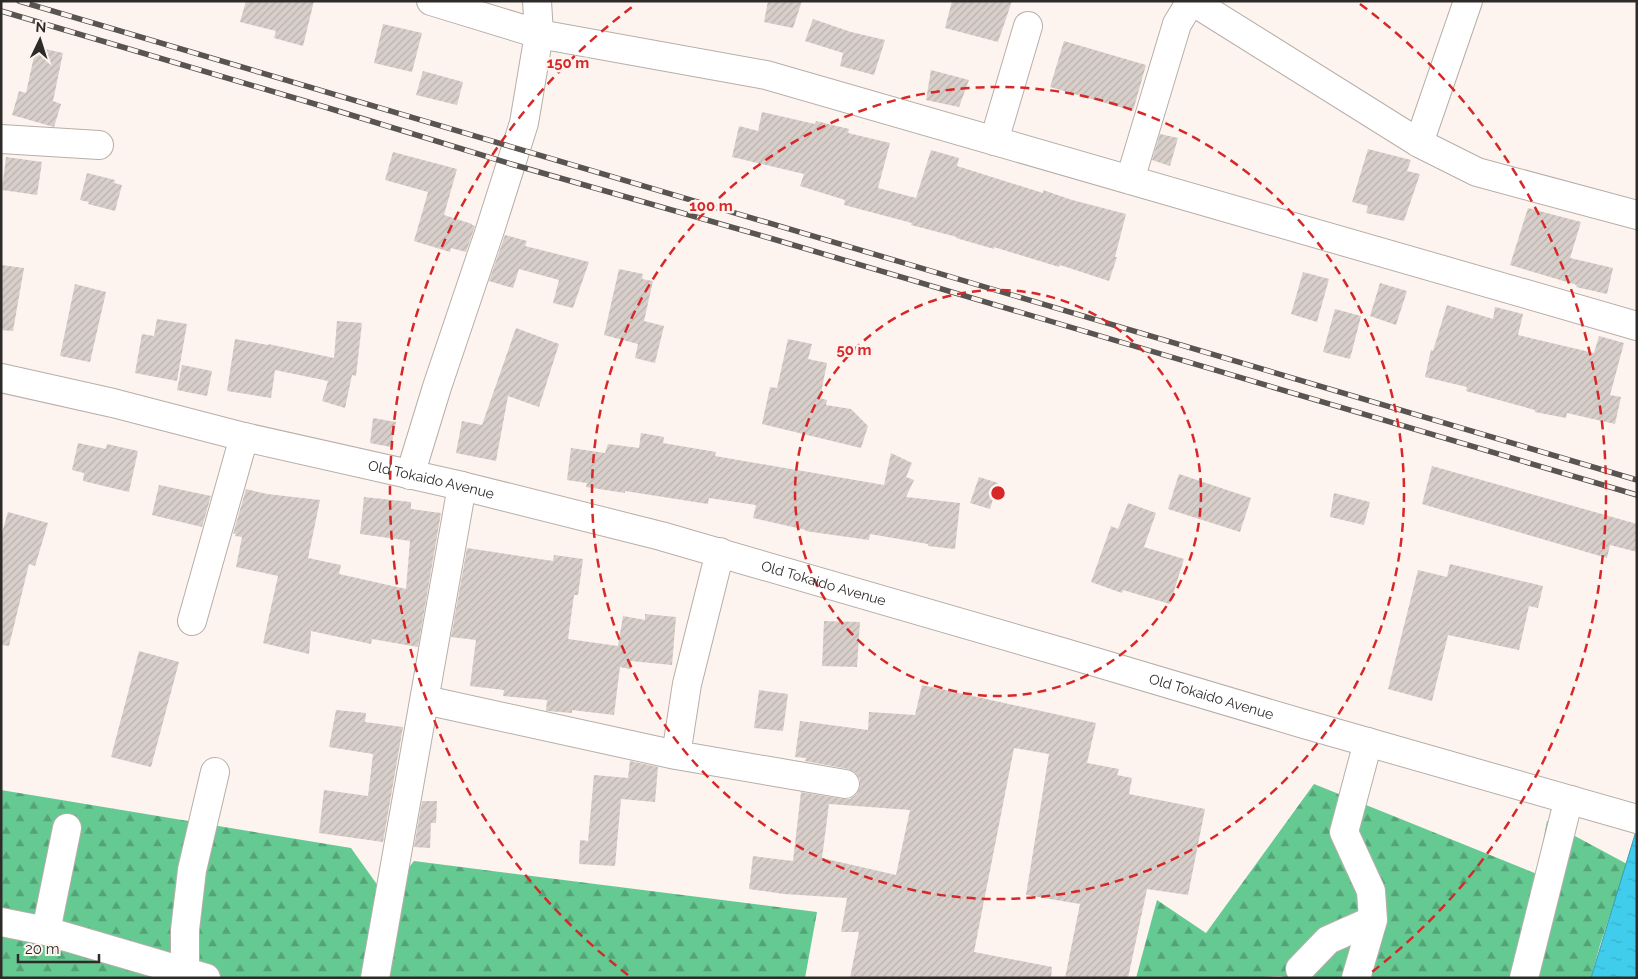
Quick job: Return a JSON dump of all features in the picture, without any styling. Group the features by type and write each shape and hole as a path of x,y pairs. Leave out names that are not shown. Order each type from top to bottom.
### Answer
{"street":[{"path":"431,1 539,34 766,75 1637,326"},
{"path":"410,475 524,123 539,34 537,1"},
{"path":"1130,180 1177,24 1191,1 1419,144 1477,172 1637,215"},
{"path":"1419,144 1468,1"},
{"path":"994,141 1028,26"},
{"path":"1,139 99,144"},
{"name":"Old Tokaido Avenue","path":"1,378 244,437 462,486 720,552 1637,819"},
{"path":"192,621 244,437"},
{"path":"374,978 462,486"},
{"path":"676,754 686,684 720,552"},
{"path":"425,700 676,754 845,784"},
{"path":"1356,978 1373,920 1371,891 1344,832 1368,742"},
{"path":"1,922 46,931 195,975 185,930 192,870 215,772"},
{"path":"1524,978 1565,814 1578,802"},
{"path":"46,931 67,828"},
{"path":"1300,969 1328,940 1373,920"}],"green space":[{"path":"1314,784 1537,874 1547,821 1627,864 1591,978 1290,978 1280,976 1136,978 1157,900 1206,933"},
{"path":"1,790 351,848 386,897 414,861 817,912 805,978 1,978"}],"water":[{"path":"1637,828 1637,978 1591,978"}],"building":[{"path":"246,1 314,1 303,46 274,38 276,31 240,22"},
{"path":"768,1 802,1 793,28 764,22"},
{"path":"952,1 1012,1 998,42 945,28"},
{"path":"813,19 851,32 885,40 874,75 840,66 843,53 805,41"},
{"path":"383,24 422,33 412,72 374,63"},
{"path":"1064,41 1146,65 1133,111 1050,87"},
{"path":"36,47 63,53 53,101 61,104 54,127 12,115 19,91 26,93"},
{"path":"931,70 969,80 959,107 926,100"},
{"path":"423,71 463,82 457,105 416,95"},
{"path":"762,112 815,124 816,121 849,129 848,133 890,143 878,188 916,198 931,150 959,158 957,166 1043,193 1043,190 1072,200 1126,214 1115,257 1117,257 1109,281 1060,265 1059,267 994,247 994,249 911,225 912,223 844,205 845,200 800,186 804,174 732,157 739,126 758,131"},
{"path":"1160,134 1178,138 1170,166 1152,160"},
{"path":"1368,149 1411,160 1407,171 1420,174 1404,221 1366,213 1368,206 1352,202"},
{"path":"393,152 457,169 444,215 475,226 466,252 451,248 450,252 414,241 428,192 385,180"},
{"path":"6,157 42,162 37,195 2,190"},
{"path":"87,173 115,180 114,183 122,185 115,211 80,200"},
{"path":"1528,208 1581,222 1570,258 1613,268 1607,294 1576,287 1577,285 1510,265"},
{"path":"505,235 527,241 525,246 589,262 573,308 553,303 559,280 519,269 513,288 489,281"},
{"path":"1,265 24,268 13,331 1,330"},
{"path":"619,269 643,274 642,279 653,281 644,321 664,326 655,363 635,358 638,344 604,335"},
{"path":"1303,272 1329,279 1317,322 1291,314"},
{"path":"1380,283 1407,291 1396,325 1370,316"},
{"path":"75,284 106,292 90,362 60,356"},
{"path":"1447,305 1493,319 1495,307 1523,314 1518,335 1594,353 1599,336 1624,343 1610,395 1621,397 1615,424 1567,413 1566,418 1535,412 1535,410 1466,391 1467,387 1425,377 1431,350 1433,351"},
{"path":"1335,309 1361,316 1350,359 1323,352"},
{"path":"157,319 187,324 177,381 135,373 142,334 154,336"},
{"path":"337,321 362,323 356,376 352,375 345,408 322,401 328,381 275,370 271,398 227,391 235,339 334,358"},
{"path":"516,328 559,344 539,407 508,396 496,461 456,453 462,421 482,425"},
{"path":"788,339 812,344 808,359 827,363 820,398 827,400 826,405 851,409 868,426 861,448 762,424 770,387 777,388"},
{"path":"182,365 212,371 207,396 177,390"},
{"path":"373,418 396,422 391,447 370,443"},
{"path":"641,433 664,437 663,443 716,452 715,456 884,485 891,453 912,463 906,477 914,480 906,497 960,503 955,549 928,546 928,544 870,534 869,540 805,531 753,518 756,505 709,498 708,504 586,487 587,483 567,480 571,448 605,453 608,444 639,448"},
{"path":"78,443 106,449 107,444 138,451 129,492 83,481 84,473 72,470"},
{"path":"1432,466 1637,524 1637,552 1610,545 1607,558 1422,504"},
{"path":"1179,474 1251,498 1240,532 1168,509"},
{"path":"979,477 998,483 990,509 970,503"},
{"path":"159,485 211,496 202,527 152,515"},
{"path":"246,489 267,494 320,500 308,558 341,565 339,574 406,589 410,541 360,534 364,497 411,502 411,509 441,513 418,647 372,639 371,644 311,631 309,654 263,643 278,576 236,567 242,537 233,534"},
{"path":"1334,493 1370,502 1364,525 1330,517"},
{"path":"1128,503 1156,513 1144,547 1184,559 1170,604 1123,590 1122,593 1091,582 1111,526 1118,529"},
{"path":"8,512 48,523 35,566 29,564 9,646 1,645 1,536"},
{"path":"467,548 553,561 554,555 583,559 578,595 574,595 568,639 618,646 623,616 645,620 645,614 676,617 672,665 631,661 630,669 620,667 614,715 572,710 572,713 546,711 547,700 503,696 504,690 470,686 476,640 451,637"},
{"path":"1450,564 1543,586 1538,608 1529,606 1519,650 1448,635 1432,701 1388,689 1418,570 1447,577"},
{"path":"824,621 860,622 857,667 822,666"},
{"path":"139,651 179,662 151,767 111,757"},
{"path":"922,685 1096,723 1087,763 1119,769 1117,775 1132,778 1129,794 1205,809 1188,895 1147,889 1128,978 1065,978 1080,904 1026,895 1049,754 1014,748 974,952 1052,967 1051,978 850,978 859,932 841,932 847,898 784,894 749,889 753,856 793,861 801,792 850,799 857,794 860,787 860,779 855,772 805,761 806,758 795,757 800,721 868,730 869,712 915,715","holes":["829,804 910,810 896,875 822,858"]},
{"path":"759,690 788,694 783,731 754,728"},
{"path":"336,710 366,713 365,722 403,727 383,842 319,833 324,790 368,796 373,754 329,747"},
{"path":"630,761 658,767 655,802 621,799 615,866 579,864 580,840 588,841 594,775 628,778"},
{"path":"422,801 437,801 436,823 431,823 430,848 414,847"}],"railway":[{"path":"19,1 1637,480"},
{"path":"1,11 511,164 773,239 1637,495"}]}
